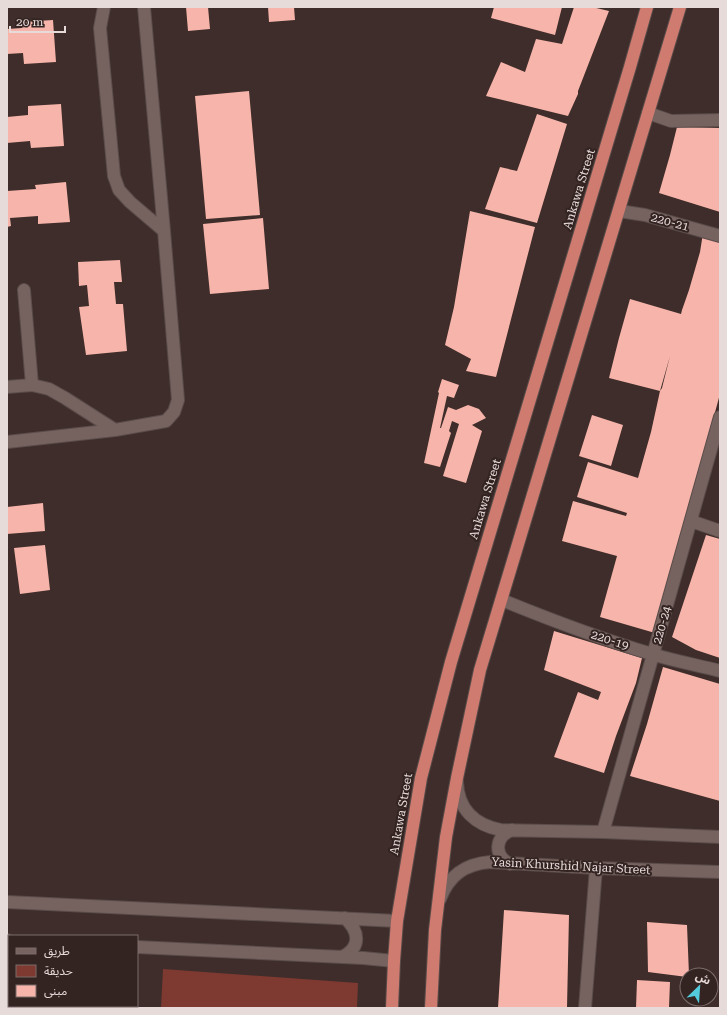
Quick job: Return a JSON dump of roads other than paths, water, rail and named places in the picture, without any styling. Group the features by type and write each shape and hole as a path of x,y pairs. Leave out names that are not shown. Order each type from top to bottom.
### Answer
{"highway":[{"name":"Ankawa Street","path":"392,1008 397,921 421,778 451,662 647,7"},
{"path":"431,1008 435,930 446,837 480,670 680,7"}],"street":[{"path":"104,7 100,28 114,176 119,190 130,202 164,231"},
{"path":"7,442 115,430 166,421 174,412 178,400 144,7"},
{"path":"648,113 671,121 720,120"},
{"name":"220-21","path":"619,211 645,215 720,236"},
{"path":"24,290 32,386"},
{"path":"7,387 32,386 49,389 115,430"},
{"name":"220-24","path":"603,832 720,417"},
{"path":"706,466 718,450 720,450"},
{"path":"691,521 720,531"},
{"name":"220-19","path":"502,600 558,623 653,654 720,671"},
{"path":"457,778 457,787 461,800 468,812 474,819 490,828 501,830 603,832 720,837"},
{"path":"510,864 504,861 500,856 498,846 506,832 512,830"},
{"name":"Yasin Khurshid Najar Street","path":"439,900 448,883 462,870 480,863 490,862 596,868 720,872"},
{"path":"585,1008 596,868"},
{"path":"7,902 397,921"},
{"path":"342,957 353,949 356,943 355,930 352,924 345,918"},
{"path":"138,947 394,961"}]}
